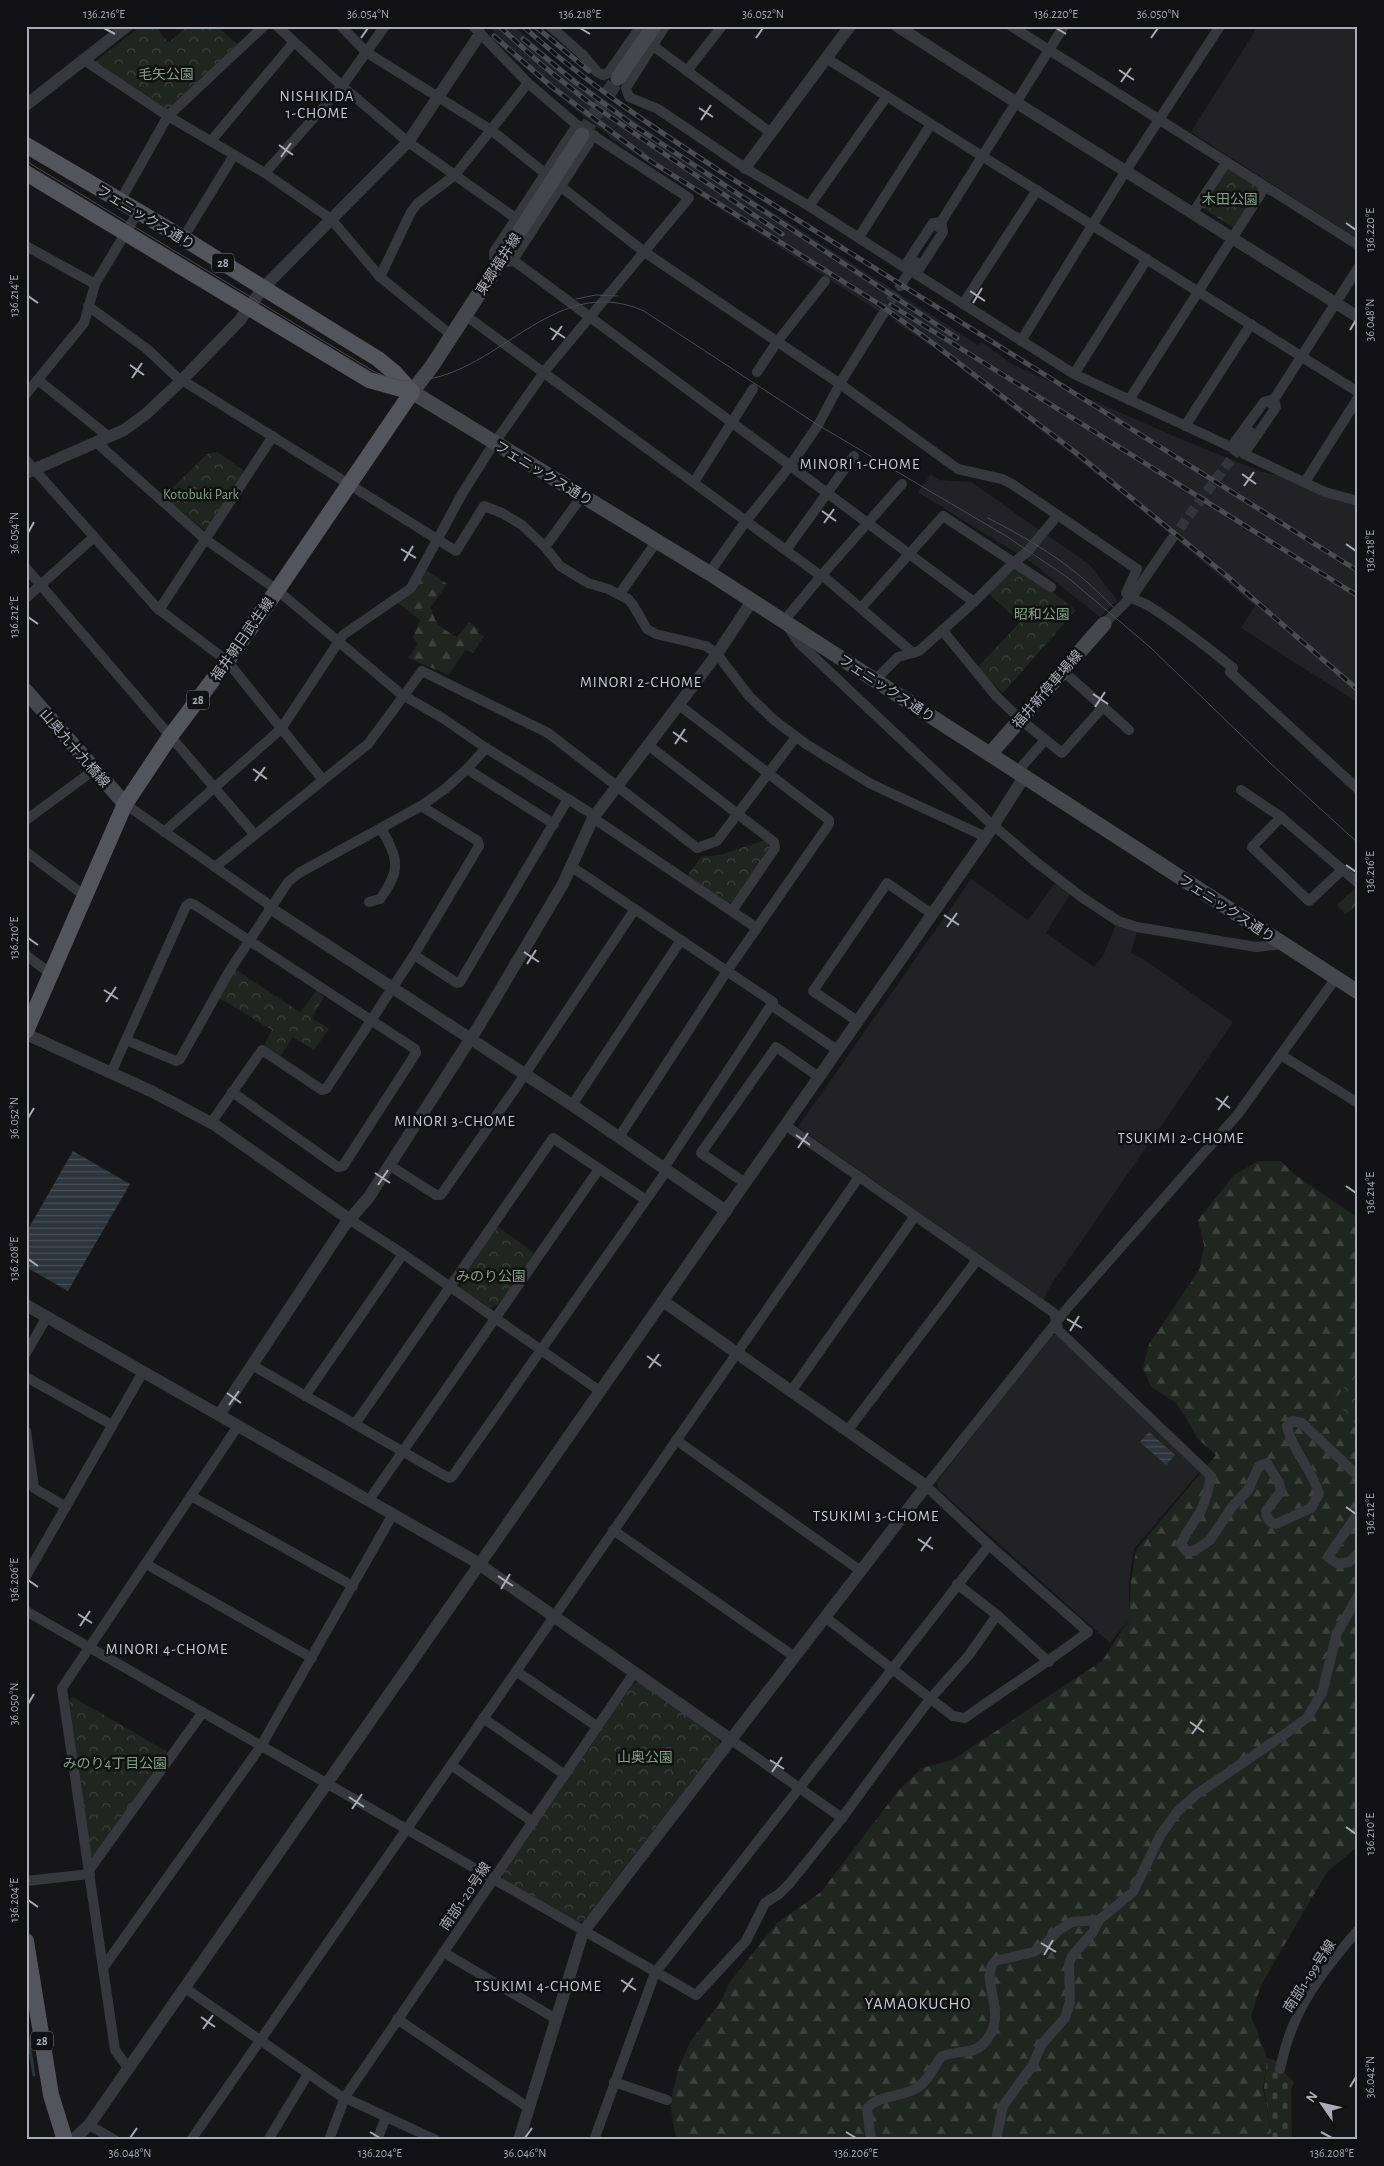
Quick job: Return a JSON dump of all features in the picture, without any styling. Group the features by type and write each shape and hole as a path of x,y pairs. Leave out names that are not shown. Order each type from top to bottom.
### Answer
{"main road":[{"path":"618,78 654,26"},
{"name":"東郷福井線","path":"412,392 465,315 584,132"},
{"name":"フェニックス通り","path":"26,145 183,238 378,359 395,373 412,392"},
{"name":"フェニックス通り","path":"26,173 369,380 412,392 657,541 1357,991"},
{"name":"福井朝日武生線","path":"26,1032 125,804 170,738 277,590 412,392"},
{"name":"福井新停車場線","path":"990,754 1104,624"},
{"name":"山奥九十九橋線","path":"26,691 125,804"},
{"name":"28","path":"26,1941 51,2095 65,2140"}],"street":[{"path":"26,105 127,26"},
{"path":"120,201 168,116 264,26"},
{"path":"277,26 342,86 408,142 516,219"},
{"path":"340,26 366,52 491,130 546,174"},
{"path":"265,173 342,86 385,26"},
{"path":"665,26 626,88 629,96 658,109 745,168 859,237 904,267 933,223 941,222"},
{"path":"687,70 722,26"},
{"path":"745,168 850,26"},
{"path":"897,26 1016,104 1358,317"},
{"path":"1011,26 1158,121 1358,245"},
{"path":"900,286 1064,26"},
{"path":"557,29 603,75 608,73 636,28"},
{"path":"1021,341 1215,28"},
{"path":"164,832 281,729 343,635 411,588 462,494 494,442 544,372 689,198 584,132 528,83 476,30 438,97 408,142 263,288 250,308 181,380 146,414 124,430 97,443 29,467 159,610 227,661 281,729 323,780"},
{"path":"211,141 294,42"},
{"path":"652,45 771,133"},
{"path":"826,58 1358,392"},
{"path":"84,60 168,116 265,173 331,219 380,276 451,336"},
{"path":"380,276 411,212 418,203 455,175 528,83"},
{"path":"809,206 887,96"},
{"path":"859,237 931,124"},
{"path":"584,132 560,186 513,260 496,268 494,252 546,174 584,132"},
{"path":"183,238 234,155"},
{"path":"1192,214 1226,163"},
{"path":"560,186 643,251 840,384 958,469 1002,479 1137,569 1126,593 1129,598 1147,604 1234,668 1230,672 1358,789"},
{"path":"1129,400 1265,187"},
{"path":"963,304 1037,190"},
{"path":"26,394 84,323 95,284 138,212"},
{"path":"941,222 943,232 916,274 1074,374 1231,447 1264,402 1274,399"},
{"path":"26,246 95,284"},
{"path":"1074,374 1147,259"},
{"path":"513,260 974,602"},
{"path":"1237,451 1274,399 1358,268"},
{"path":"758,372 778,342 825,281"},
{"path":"88,306 147,349 181,380 456,550 484,506 502,513 515,521 545,546 560,566 588,583 608,589 633,604 647,629 656,634 706,646 717,654 749,696 774,720 796,737 871,784 986,837"},
{"path":"709,573 746,521 790,466 818,425 840,384 883,314"},
{"path":"465,315 821,575 913,653"},
{"path":"1185,426 1251,324"},
{"path":"38,380 109,437"},
{"path":"694,482 753,388"},
{"path":"1305,482 1358,398"},
{"path":"1274,399 1276,407 1244,454 1325,492 1358,501"},
{"path":"159,610 273,436"},
{"path":"97,443 205,539 277,590 405,696 568,799 757,928"},
{"path":"786,550 854,456"},
{"path":"902,484 821,575 784,621 799,643 994,825 1083,898 1118,921 1137,927 1256,947 1283,944"},
{"path":"545,546 582,496"},
{"path":"875,680 898,657 919,651 974,602 1013,563 1026,554 1058,515"},
{"path":"861,608 943,516 1051,587"},
{"path":"26,598 94,537"},
{"path":"1104,624 1129,598 1171,540"},
{"path":"619,595 657,541"},
{"path":"26,568 255,835"},
{"path":"219,1415 349,1219 369,1197 471,1039 518,963 572,867 594,817 717,654 752,601"},
{"path":"942,630 997,697 1020,720 1062,753 1103,707"},
{"path":"215,867 368,744 422,671 548,733 697,848 717,841 796,737"},
{"path":"1063,671 1128,730"},
{"path":"618,1136 727,971 829,824 829,820 679,705"},
{"path":"73,2140 89,2125 185,1988 986,837 1020,775 1045,740"},
{"path":"648,745 774,842 775,848 732,911"},
{"path":"126,1040 176,1061 180,1059 230,970 288,882 299,873 421,806 467,769 486,748"},
{"path":"467,769 472,775 554,824"},
{"path":"26,820 94,770"},
{"path":"1241,790 1281,818 1358,883"},
{"path":"414,955 458,983 460,982 568,799"},
{"path":"125,804 270,907 572,1105 726,1210"},
{"path":"211,1123 262,1050 322,1090 326,1089 393,988 479,846 478,840 421,806"},
{"path":"1281,818 1252,847 1309,901 1342,870"},
{"path":"369,902 380,899 394,877 397,866 394,852 381,828"},
{"path":"26,852 85,896"},
{"path":"252,1365 449,1478 452,1477 646,1200 773,1002 572,867"},
{"path":"857,1021 813,991 887,883 932,914"},
{"path":"111,1073 186,906 190,904 195,904 371,1020 415,1050 416,1053 343,1166 338,1166 232,1092"},
{"path":"389,1165 436,1196 441,1195 525,1074 635,909"},
{"path":"572,1105 681,940"},
{"path":"26,955 51,974"},
{"path":"519,2140 583,1932 730,1739 1056,1321 1238,1114 1336,978"},
{"path":"771,1005 837,1050"},
{"path":"26,1032 153,1092 211,1123 600,1391"},
{"path":"745,1183 702,1153 776,1047 819,1077"},
{"path":"1281,1054 1358,1103"},
{"path":"785,1125 1054,1313 1058,1330 1211,1476 1208,1491 1200,1510 1185,1533 1181,1544 1186,1551 1194,1552 1210,1540 1232,1507 1248,1490 1259,1466 1267,1463 1279,1483 1281,1491 1266,1511 1266,1518 1276,1524 1311,1508 1318,1494 1307,1466 1289,1437 1287,1426 1293,1421 1302,1423 1358,1476"},
{"path":"355,1424 552,1138 646,1200"},
{"path":"369,1500 599,1169"},
{"path":"191,2140 858,1177"},
{"path":"792,1390 915,1216"},
{"path":"306,1396 403,1254"},
{"path":"848,1430 977,1260"},
{"path":"663,1301 926,1486 989,1545 1088,1632 1049,1662 1023,1677 965,1718 953,1716 825,1618"},
{"path":"26,1305 481,1564 842,1818"},
{"path":"26,1353 47,1317"},
{"path":"26,1576 143,1372"},
{"path":"26,1377 112,1425"},
{"path":"128,2068 115,2050 62,1688 238,1426"},
{"path":"26,1431 34,1488 66,1506"},
{"path":"676,1440 861,1570"},
{"path":"191,1496 353,1586"},
{"path":"1358,1513 1328,1557 1338,1564 1349,1562 1358,1554"},
{"path":"103,1968 261,1746 393,1514"},
{"path":"613,1530 795,1657"},
{"path":"594,2140 655,1973 989,1545"},
{"path":"146,1564 312,1658"},
{"path":"957,1584 997,1615 1049,1662"},
{"path":"996,2140 1004,2106 1032,2066 1042,2044 1066,2018 1070,2002 1069,1963 1072,1956 1093,1932 1099,1920 1133,1892 1161,1834 1178,1811 1197,1794 1306,1718 1322,1694 1337,1633 1358,1596"},
{"path":"26,1611 583,1932 696,1995 746,1941 765,1903 779,1894 790,1883 842,1818 930,1699 969,1655 997,1615"},
{"path":"516,1671 598,1727"},
{"name":"南部1-20号線","path":"329,2140 345,2096 634,1673"},
{"path":"26,1881 90,1872 204,1712"},
{"path":"483,1718 565,1775"},
{"path":"450,1765 533,1822"},
{"path":"871,2140 868,2106 915,2089 944,2055 969,2051 982,2045 993,2029 996,2020 990,1980 990,1969 995,1961 1041,1948 1059,1930 1072,1922 1099,1920"},
{"name":"南部1-199号線","path":"1280,2069 1290,2032 1304,2004 1330,1965 1358,1930"},
{"path":"443,1952 556,2020"},
{"path":"185,1988 339,2095 345,2096 386,2117 419,2136 436,2140"},
{"path":"398,2019 529,2108"},
{"path":"268,2140 308,2074"},
{"path":"614,2082 667,2100"},
{"path":"377,2140 386,2117"},
{"path":"89,2125 115,2140"}],"shaded area":[{"path":"489,26 514,26 570,74 663,141 978,345 981,342 1012,364 1183,440 1262,472 1282,476 1358,505 1358,703 1241,628 1255,606 1125,496 937,350 895,322 896,320 881,309 878,311 610,138 548,88 491,38 495,33"},
{"path":"1258,26 1358,26 1358,239 1191,132"},
{"path":"931,474 939,480 971,482 1090,565 1117,600 1100,617 1032,563 918,492"},
{"path":"971,879 1028,920 1056,882 1071,893 1046,933 1094,967 1104,954 1116,924 1137,931 1131,953 1143,959 1233,1022 1051,1285 1043,1300 798,1127"},
{"path":"73,1151 130,1184 68,1291 26,1267 26,1233"},
{"path":"1051,1335 1058,1335 1201,1470 1134,1549 1129,1583 1129,1619 1110,1643 938,1489 937,1482"},
{"path":"1149,1432 1175,1455 1166,1465 1140,1442"}],"green space":[{"name":"毛矢公園","path":"141,26 156,26 168,43 188,26 216,26 241,47 169,111 95,62"},
{"name":"木田公園","path":"1227,168 1261,189 1234,228 1201,207"},
{"name":"Kotobuki Park","path":"217,452 246,472 209,528 204,530 164,496 207,454"},
{"name":"昭和公園","path":"1015,564 1076,610 1003,693 977,668 1020,622 988,593"},
{"path":"426,570 447,584 431,607 440,626 457,637 469,622 479,630 478,633 484,636 473,653 465,650 449,675 408,658 418,644 413,638 420,620 398,603"},
{"path":"765,840 769,843 770,850 734,902 727,903 687,876 701,857 720,855"},
{"path":"1358,886 1358,906 1345,914 1337,905"},
{"path":"235,969 300,1012 317,990 324,997 312,1018 329,1029 314,1050 293,1037 281,1056 264,1045 272,1030 219,998"},
{"path":"1258,1161 1281,1161 1294,1174 1358,1218 1358,1846 1327,1872 1261,1985 1251,2016 1267,2058 1263,2089 1271,2131 1270,2140 676,2140 670,2103 678,2070 690,2042 721,2001 730,1982 777,1923 821,1892 898,1791 922,1768 952,1760 1102,1661 1129,1619 1131,1581 1136,1550 1216,1455 1197,1438 1176,1403 1151,1387 1143,1369 1149,1344 1199,1270 1204,1245 1198,1220 1234,1175"},
{"name":"みのり公園","path":"497,1226 534,1253 499,1304 490,1308 461,1288 460,1280"},
{"path":"1358,1371 1358,1426 1334,1400"},
{"name":"山奥公園","path":"639,1682 719,1739 720,1744 583,1921 579,1922 503,1879 502,1874 633,1684"},
{"name":"みのり4丁目公園","path":"73,1697 166,1751 167,1754 95,1856 91,1855 69,1700"},
{"path":"1267,2058 1278,2061 1283,2071 1294,2082 1291,2090 1292,2140 1270,2140 1271,2131 1264,2089"}],"waterway":[{"path":"26,2024 34,2075"}],"tunnel":[{"path":"582,135 618,78"},
{"path":"883,314 900,286"},
{"path":"1171,540 1237,451"}],"tram line":[{"path":"26,161 373,371 395,379 409,381 440,376 469,364 552,315 581,305 611,302 644,311 818,425 1006,536 1067,577 1150,647 1269,762 1358,843"},
{"path":"576,299 596,295 618,296"},
{"path":"988,518 1055,557 1084,579 1113,607"}],"railway":[{"path":"499,26 542,65 587,101 782,234"},
{"path":"523,26 546,47 595,85 723,173 1358,571"},
{"path":"535,26 589,71"},
{"path":"494,36 552,87 652,162 879,304 934,344 1075,452 1228,577 1358,690"},
{"path":"523,39 575,82 636,127 957,338"},
{"path":"891,305 1358,596"}],"district":[{"name":"NISHIKIDA 1-CHOME","path":"317,104"},
{"name":"MINORI 1-CHOME","path":"860,464"},
{"name":"MINORI 2-CHOME","path":"641,682"},
{"name":"MINORI 3-CHOME","path":"455,1121"},
{"name":"TSUKIMI 2-CHOME","path":"1181,1138"},
{"name":"TSUKIMI 3-CHOME","path":"876,1516"},
{"name":"MINORI 4-CHOME","path":"167,1649"},
{"name":"TSUKIMI 4-CHOME","path":"538,1986"},
{"name":"YAMAOKUCHO","path":"918,2003"}]}
